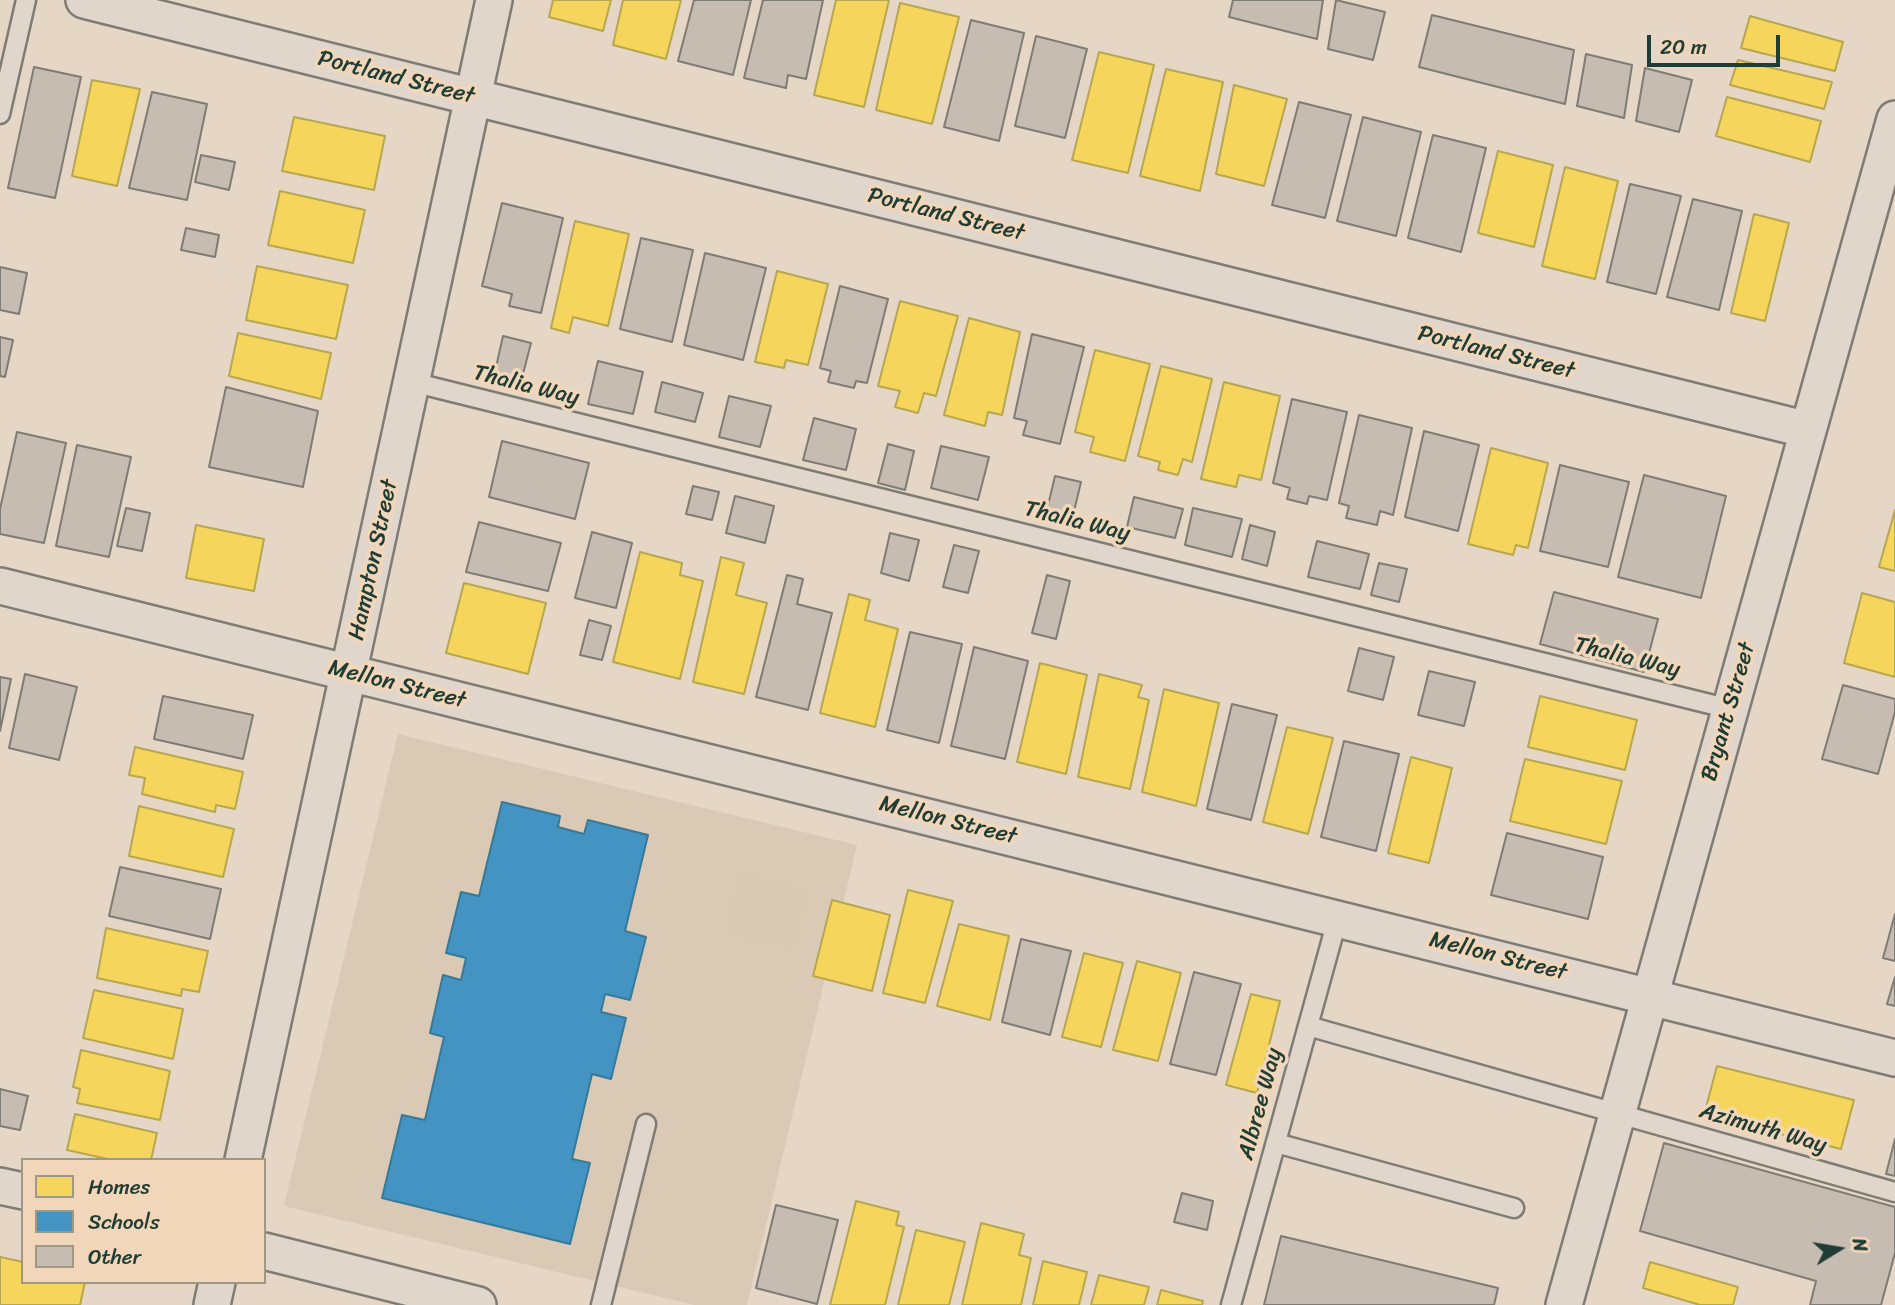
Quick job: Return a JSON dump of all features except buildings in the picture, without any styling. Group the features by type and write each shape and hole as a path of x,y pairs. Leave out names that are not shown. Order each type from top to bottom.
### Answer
{"street":[{"name":"Portland Street","path":"84,0 1808,430"},
{"name":"Hampton Street","path":"243,1158 494,0"},
{"name":"Bryant Street","path":"1564,1305 1895,119"},
{"name":"Mellon Street","path":"0,586 1608,984 1650,998 1895,1058"},
{"path":"0,1186 21,1191"},
{"path":"266,1252 478,1305"},
{"path":"212,1305 217,1284"}],"lane":[{"path":"0,114 26,0"},
{"name":"Thalia Way","path":"412,382 1730,709"},
{"name":"Albree Way","path":"1231,1305 1338,917"},
{"name":"Azimuth Way","path":"1308,1026 1895,1192"},
{"path":"601,1305 646,1124"},
{"path":"1276,1143 1514,1208"}],"shaded area":[{"path":"398,734 857,845 747,1305 694,1305 284,1206"},
{"path":"740,874 807,890 793,948 726,932"}]}
